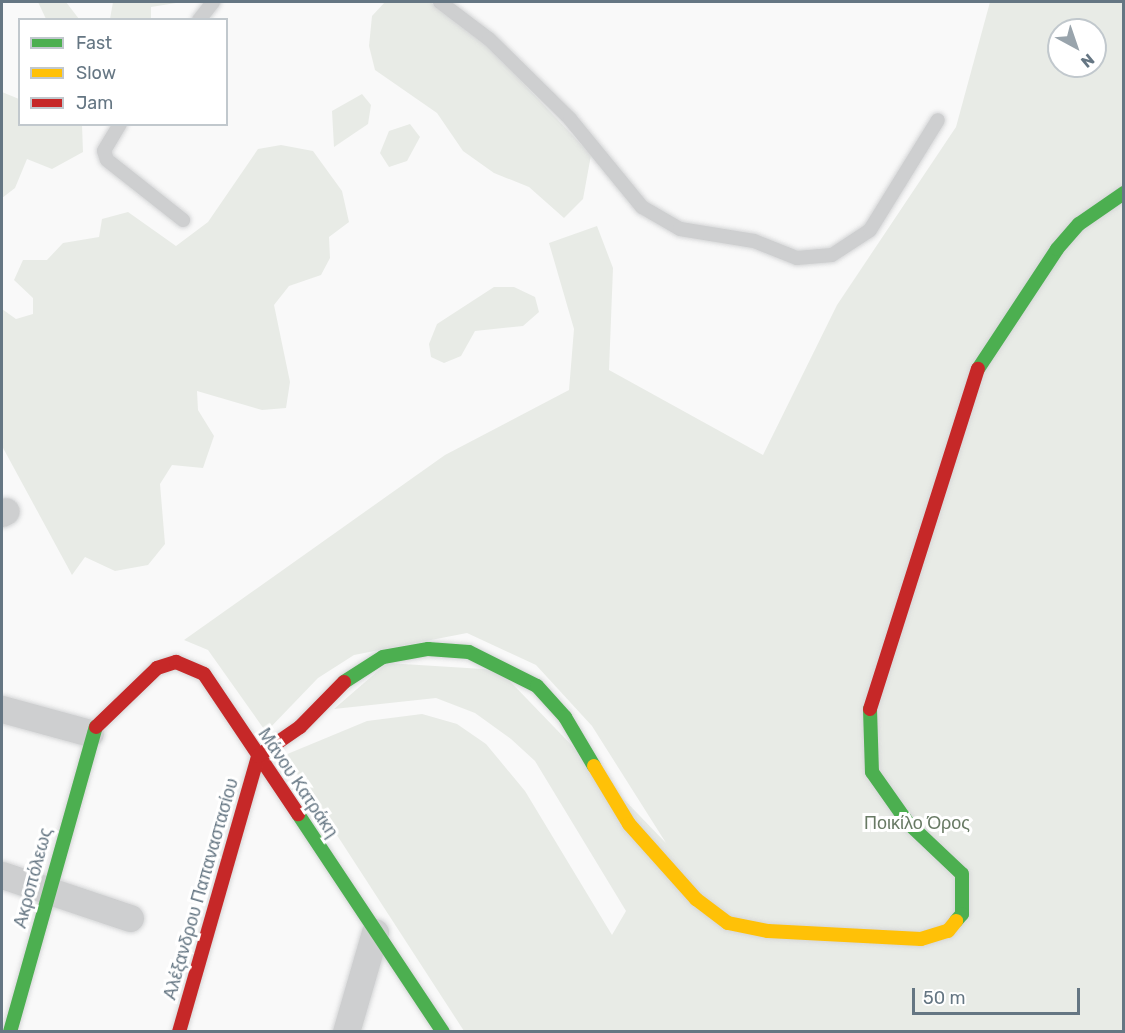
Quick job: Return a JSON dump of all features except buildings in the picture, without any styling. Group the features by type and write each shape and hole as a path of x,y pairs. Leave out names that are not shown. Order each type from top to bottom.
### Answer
{"street":[{"path":"258,756 300,727 325,695 383,657 428,649 469,652 537,686 565,717 629,824 696,899 728,923 768,931 921,939 948,931 962,914 962,874 908,823 872,772 870,711 974,376 996,336 1057,249 1079,224 1124,193"},
{"name":"Μάνου Κατράκη","path":"90,733 157,668 184,663 204,674 443,1032"},
{"path":"2,709 90,733"},
{"name":"Ακροπόλεως","path":"9,1032 50,889 90,733"},
{"name":"Αλέξανδρου Παπαναστασίου","path":"179,1032 258,756"},
{"path":"2,875 50,889 130,918"},
{"path":"346,1032 375,932"}],"lane":[{"path":"440,2 489,39 570,119 642,207 680,229 754,241 797,258 832,255 870,230 938,120"},
{"path":"119,126 104,151 107,160 183,220"}],"green space":[{"path":"38,2 66,2 78,18 46,18"},
{"path":"113,2 182,2 151,7 151,18 110,18"},
{"path":"385,2 430,2 493,51 591,155 583,199 564,218 529,187 494,173 463,151 437,113 375,70 369,46 372,16"},
{"name":"Ποικίλο Όρος","path":"990,2 1123,2 1123,1031 464,1031 285,755 367,721 422,714 457,724 486,744 525,791 612,935 626,911 535,761 511,739 475,713 436,698 334,709 387,663 499,670 666,843 592,726 536,665 467,633 354,655 318,678 266,732 208,650 184,640 445,455 569,390 574,329 549,243 597,226 613,268 609,370 763,455 837,305 956,127"},
{"path":"2,92 18,99 18,126 82,126 83,152 52,169 27,159 15,188 2,198"},
{"path":"362,94 371,105 368,124 334,147 332,111"},
{"path":"410,124 420,137 407,161 389,167 380,153 389,131"},
{"path":"281,145 313,151 342,191 349,222 329,237 330,258 321,275 289,286 274,305 290,382 286,408 262,410 197,391 198,410 214,436 203,468 172,465 160,484 165,544 148,565 115,571 85,557 72,575 2,446 2,309 16,319 33,314 33,298 14,280 23,260 47,260 63,243 99,237 102,219 128,212 176,246 208,222 258,149"},
{"path":"494,287 514,287 535,297 539,312 523,326 475,331 461,356 444,363 431,357 429,344 437,324"}],"traffic: fast":[{"path":"978,369 1057,249 1079,224 1124,193"},
{"path":"344,682 383,657 428,649 469,652 537,686 565,717 594,766"},
{"path":"870,709 872,772 908,823 962,874 962,914 956,921"},
{"path":"10,1032 96,727"},
{"path":"298,814 443,1032"}],"traffic: slow":[{"path":"594,766 629,824 696,899 728,923 768,931 921,939 948,931 956,921"}],"traffic: jam":[{"path":"870,709 978,369"},
{"path":"96,727 157,668 176,662 204,674 298,814"},
{"path":"179,1032 258,756 300,727 344,682"}]}
